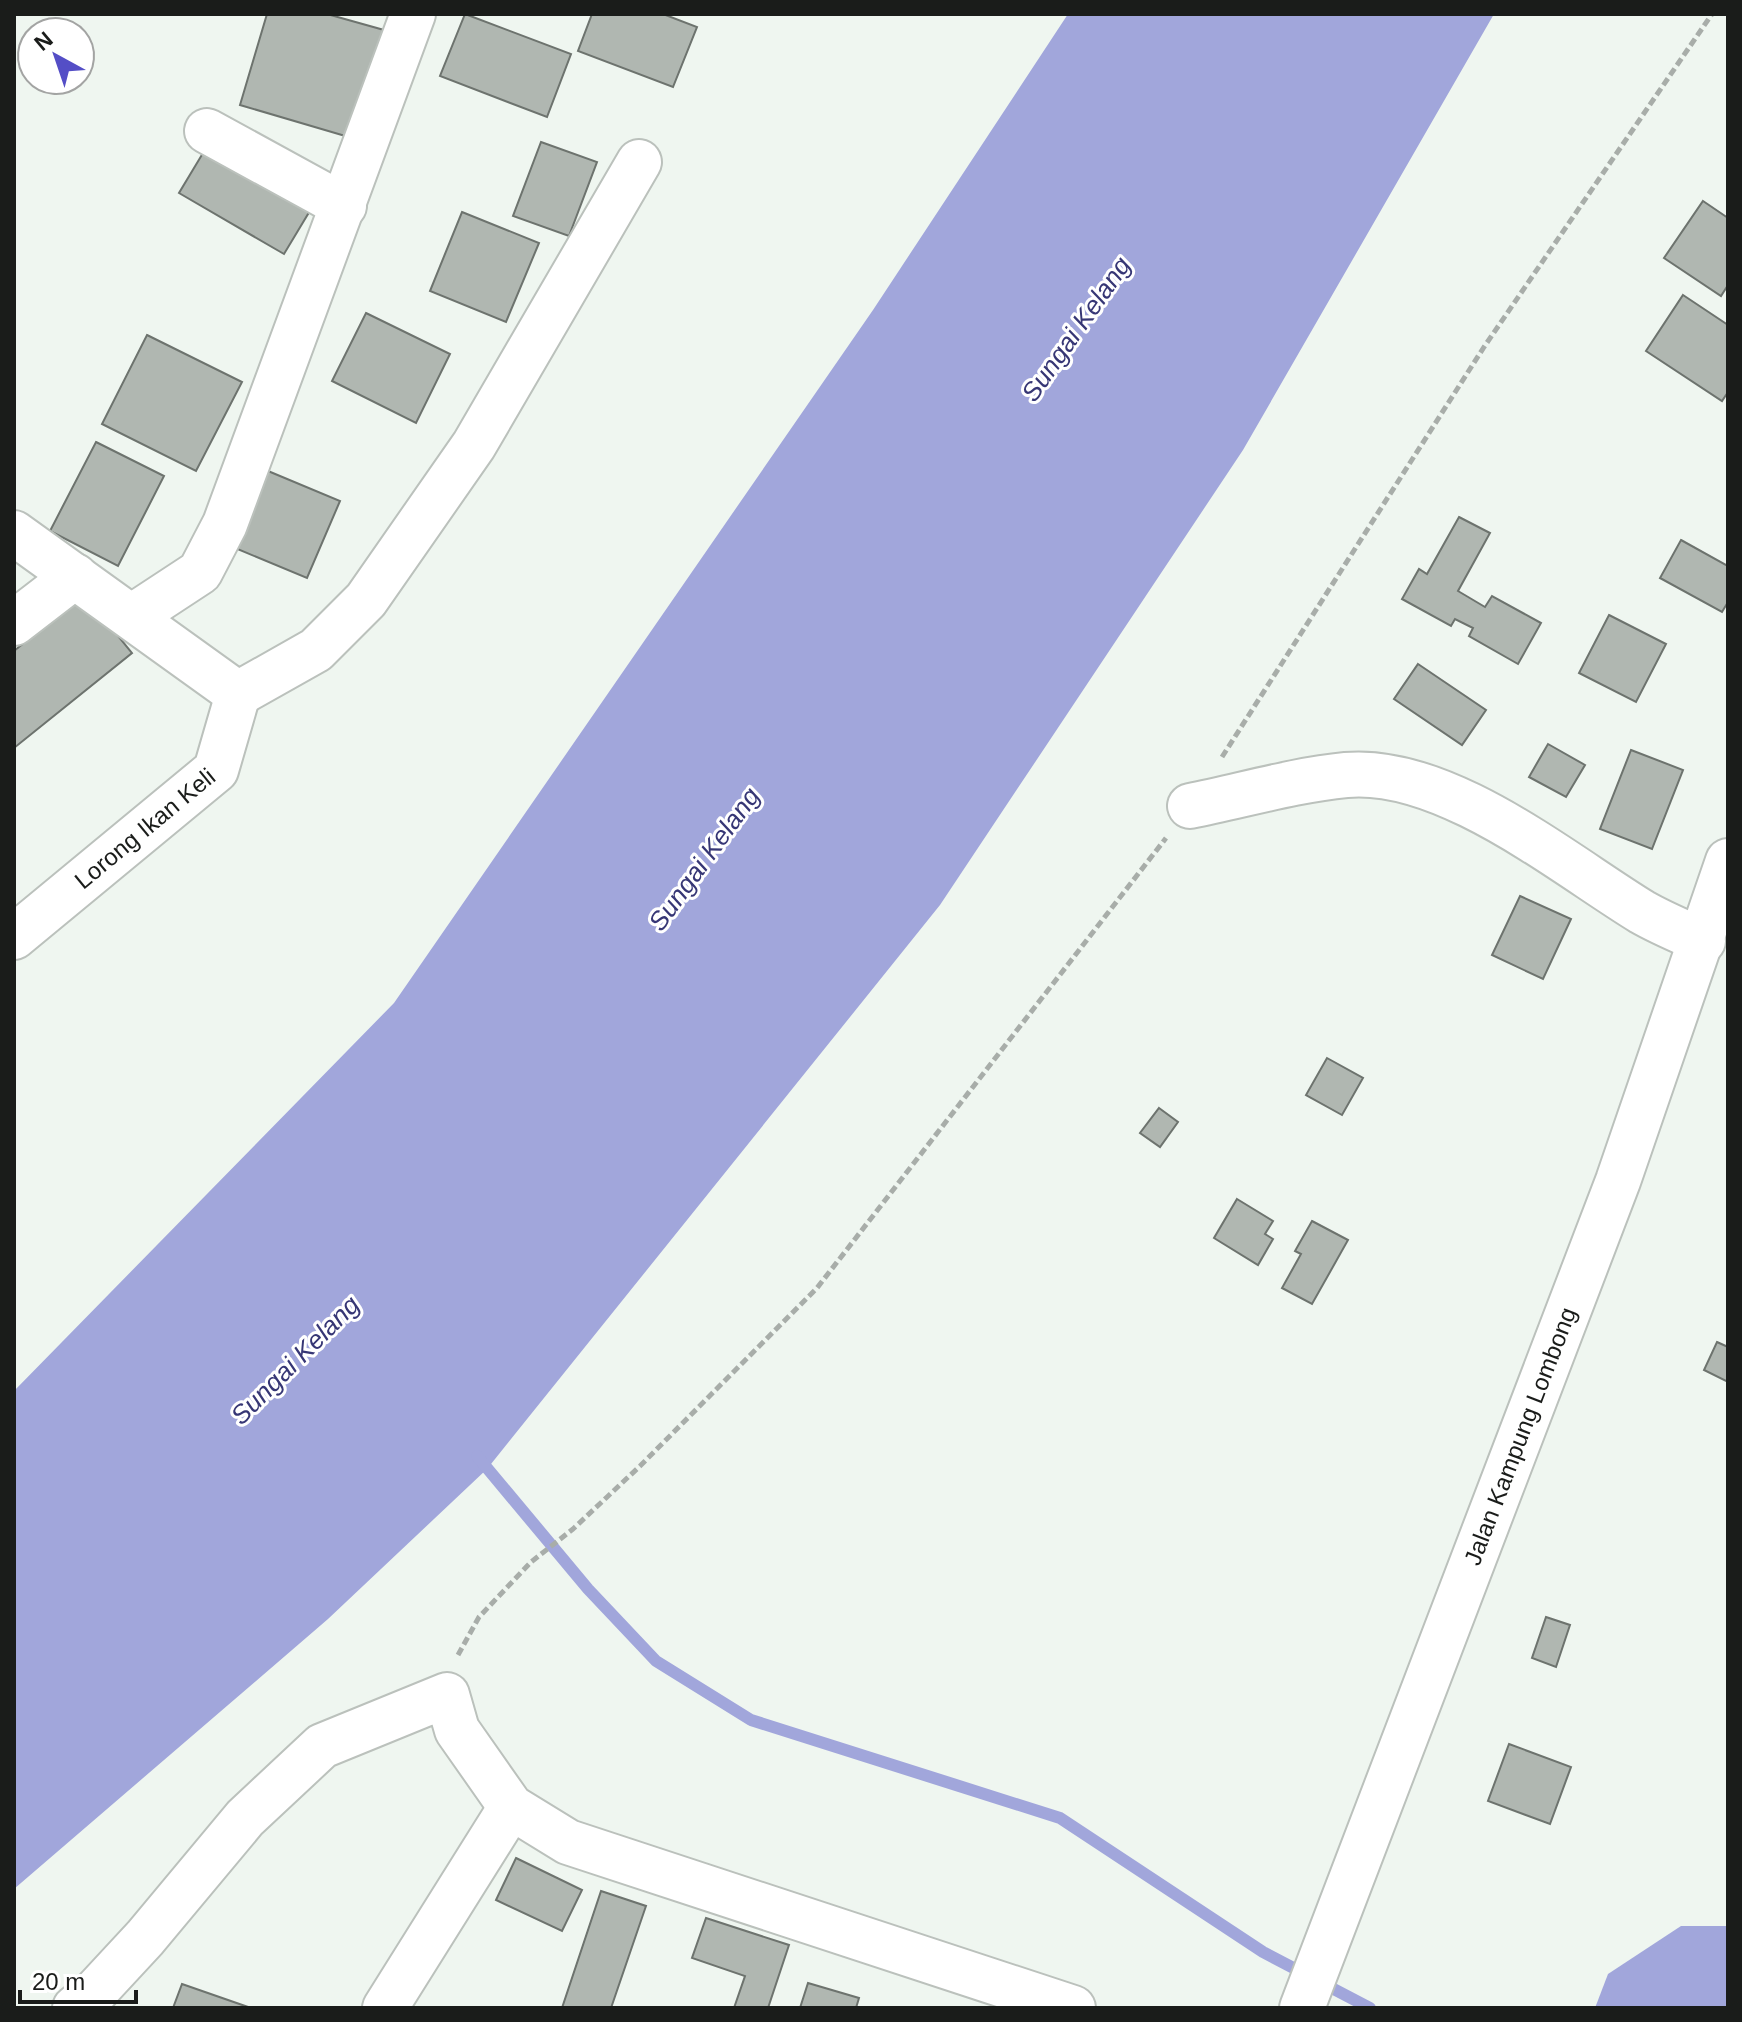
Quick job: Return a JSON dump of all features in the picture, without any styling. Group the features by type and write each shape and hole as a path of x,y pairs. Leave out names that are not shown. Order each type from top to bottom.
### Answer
{"street":[{"path":"133,616 200,572 225,524 413,14"},
{"path":"207,131 344,206"},
{"path":"14,533 238,694 316,650 366,600 474,445 639,162"},
{"path":"14,623 75,576"},
{"name":"Lorong Ikan Keli","path":"14,937 216,770 238,694"},
{"path":"1190,806 1348,775 1384,777 1432,791 1479,810 1534,841 1646,914 1703,941"},
{"name":"Jalan Kampung Lombong","path":"1302,2008 1618,1181 1728,861"},
{"path":"75,2008 94,1993 145,1938 245,1818 322,1746 447,1695 457,1730 511,1807 568,1842 1073,2008"},
{"path":"385,2008 511,1807"}],"path":[{"path":"447,1695 459,1651 479,1617 531,1562 573,1529"}],"water":[{"name":"Sungai Kelang","path":"1068,14 1494,14 1243,450 940,905 487,1469 328,1619 14,1889 14,1391 394,1003 873,310"},
{"path":"1681,1926 1728,1926 1728,2008 1595,2008 1608,1974"}],"building":[{"path":"267,14 327,14 384,30 352,138 240,105"},
{"path":"465,14 571,54 547,117 440,76"},
{"path":"592,14 663,14 697,27 673,87 578,51"},
{"path":"541,142 597,162 569,236 513,216"},
{"path":"209,143 314,204 284,254 179,193"},
{"path":"1703,201 1728,218 1728,285 1721,296 1664,258"},
{"path":"462,212 539,243 506,322 430,291"},
{"path":"1683,295 1728,325 1728,392 1722,401 1646,351"},
{"path":"366,313 450,354 416,423 332,381"},
{"path":"147,335 242,382 196,471 102,424"},
{"path":"96,442 164,476 118,566 50,531"},
{"path":"268,471 340,501 307,578 235,548"},
{"path":"1459,517 1490,533 1458,591 1485,607 1492,596 1541,623 1518,664 1469,636 1473,628 1455,619 1451,626 1402,599 1419,569 1427,574"},
{"path":"1681,540 1728,566 1728,602 1722,612 1660,578"},
{"path":"84,594 132,653 14,748 14,651"},
{"path":"1609,615 1666,644 1636,702 1579,673"},
{"path":"1418,664 1486,710 1462,745 1394,699"},
{"path":"1548,744 1585,765 1566,797 1529,777"},
{"path":"1631,750 1683,770 1652,849 1600,829"},
{"path":"1520,896 1571,919 1543,979 1492,955"},
{"path":"1327,1058 1363,1078 1342,1115 1306,1095"},
{"path":"1159,1108 1178,1122 1160,1147 1140,1133"},
{"path":"1237,1199 1273,1221 1265,1234 1273,1239 1258,1265 1214,1238"},
{"path":"1312,1221 1348,1240 1312,1304 1282,1288 1301,1254 1295,1251"},
{"path":"1717,1342 1728,1347 1728,1382 1704,1370"},
{"path":"1546,1617 1570,1625 1556,1667 1532,1658"},
{"path":"1509,1744 1571,1767 1550,1824 1488,1801"},
{"path":"516,1858 582,1890 562,1931 496,1900"},
{"path":"601,1891 646,1906 611,2008 562,2008"},
{"path":"706,1918 789,1945 768,2008 734,2008 745,1976 692,1958"},
{"path":"808,1983 859,1998 856,2008 800,2008"},
{"path":"182,1984 251,2008 173,2008"}],"waterway":[{"path":"477,1456 588,1589 656,1661 751,1720 1060,1818 1263,1952 1370,2008"}]}
